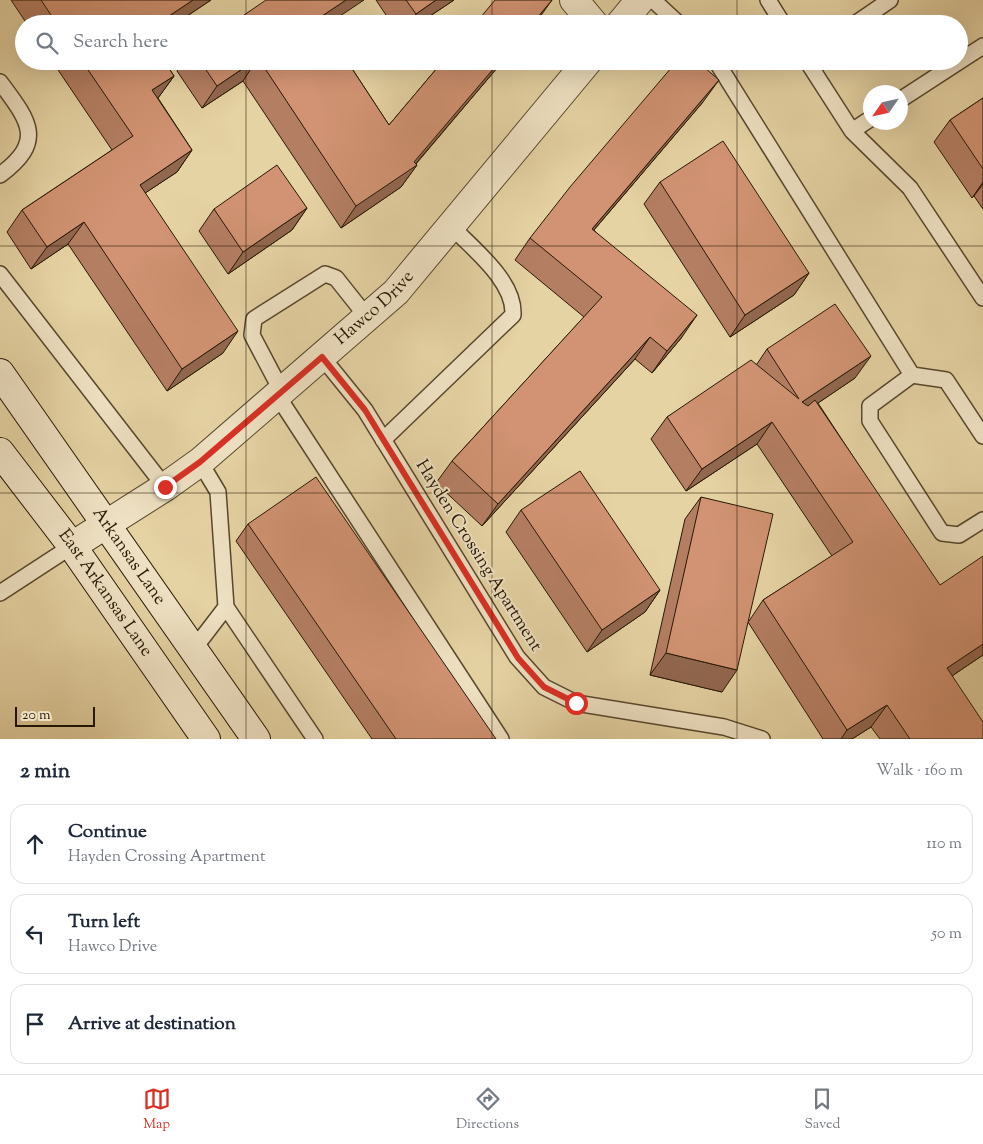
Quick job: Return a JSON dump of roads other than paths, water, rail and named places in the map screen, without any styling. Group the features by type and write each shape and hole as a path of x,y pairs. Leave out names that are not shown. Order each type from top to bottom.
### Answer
{"main road":[{"path":"574,0 586,15"},
{"path":"628,15 640,0"},
{"name":"Hawco Drive","path":"72,546 165,487 200,462 396,292 581,70"},
{"name":"Arkansas Lane","path":"0,373 256,739"},
{"name":"East Arkansas Lane","path":"0,452 72,546 206,739"}],"lane":[{"path":"653,0 669,15"},
{"path":"768,0 777,15"},
{"path":"868,15 890,0"},
{"path":"968,56 983,46"},
{"path":"722,70 912,375"},
{"path":"813,70 852,131 910,188 983,298"},
{"path":"908,95 946,70"},
{"path":"0,82 24,117 30,137 23,155 0,175"},
{"path":"852,131 863,124"},
{"path":"383,440 513,315 514,302 506,285 451,226"},
{"path":"0,274 165,487"},
{"path":"367,317 336,278 325,274 254,319 252,335 280,393 501,739"},
{"name":"Hayden Crossing Apartment","path":"322,357 365,410 518,658 544,687 576,703 724,726 762,739"},
{"path":"983,436 946,380 912,375 870,406 870,421 942,533 959,535 983,520"},
{"path":"200,462 218,492 226,607 315,739"},
{"path":"0,594 72,546"},
{"path":"193,650 226,607"}]}
